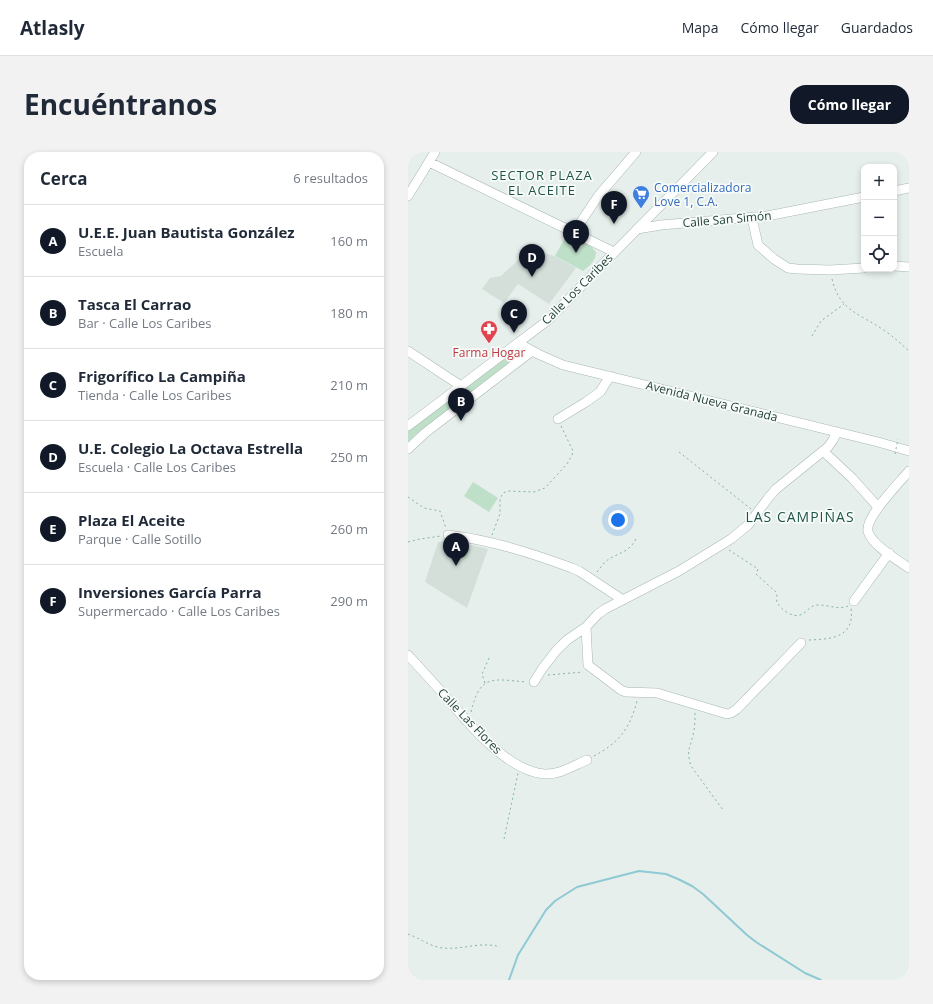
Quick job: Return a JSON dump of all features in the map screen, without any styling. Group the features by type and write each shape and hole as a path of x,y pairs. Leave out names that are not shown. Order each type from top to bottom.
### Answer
{"street":[{"path":"408,196 435,152"},
{"path":"574,232 599,195 636,152"},
{"name":"Calle Los Caribes","path":"408,426 547,321 713,152"},
{"path":"429,162 614,252"},
{"path":"897,190 909,188"},
{"name":"Calle San Simón","path":"637,229 681,223 767,216 861,198"},
{"path":"752,218 758,245 778,262 788,268 830,270 861,268"},
{"path":"897,266 909,266"},
{"name":"Avenida Nueva Granada","path":"518,343 547,359 563,365 909,451"},
{"path":"408,351 460,386"},
{"path":"408,449 425,433 532,351"},
{"path":"558,419 600,392 610,376"},
{"path":"536,679 556,651 566,640 586,627 604,610 678,571 721,546 744,529 768,497 823,451 831,443 837,432"},
{"path":"823,451 852,478 878,507"},
{"path":"909,471 878,507 869,522 868,531 872,540 909,568"},
{"path":"448,535 473,538 524,551 572,568 623,600"},
{"path":"854,600 889,553"},
{"path":"586,627 588,665 621,690 658,693 726,714 733,712 801,643"},
{"name":"Calle Las Flores","path":"409,658 468,722 505,757 519,766 535,772 552,774 568,769 587,760"}],"path":[{"path":"830,270 835,290 844,304 885,330 909,351"},
{"path":"812,336 821,321 844,304"},
{"path":"489,542 500,514 500,499 503,493 508,491 528,493 540,491 546,488 571,458 573,451 558,419"},
{"path":"895,454 898,439"},
{"path":"679,452 756,513"},
{"path":"408,497 424,508 440,511 448,535 420,538 408,542"},
{"path":"592,580 604,563 625,552 636,539"},
{"path":"721,546 758,570 756,574 777,593 776,599 779,605 794,615 802,615 813,605 843,608 850,605 851,622 844,632 831,639 806,640 801,643"},
{"path":"485,683 482,674 490,656"},
{"path":"468,722 475,696 485,683 494,680 536,679 595,670"},
{"path":"587,760 600,753 626,729 634,712 638,692"},
{"path":"696,705 693,735 688,753 689,760 691,766 723,810"},
{"path":"504,839 519,766"},
{"path":"408,934 436,947 442,948 453,949 483,944 500,947"}],"shaded area":[{"path":"530,249 554,256 576,268 549,304 518,284 504,303 482,289 490,278 501,276"},
{"path":"454,541 488,549 467,608 425,582 438,542"}],"green space":[{"path":"567,234 591,246 596,252 593,261 583,271 555,256"},
{"path":"509,356 513,357 512,360 416,434 408,444 408,431"},
{"path":"473,482 498,498 489,512 464,496"},
{"path":"455,543 471,549 467,559 451,554"}],"waterway":[{"path":"509,980 518,955 546,910 555,901 577,887 639,871 666,874 692,886 703,894 756,942 805,973 821,980"}],"place":[{"name":"Comercializadora Love 1, C.A.","path":"641,209"},
{"name":"Inversiones García Parra","path":"614,224"},
{"name":"Plaza El Aceite","path":"576,253"},
{"name":"U.E. Colegio La Octava Estrella","path":"532,277"},
{"name":"Frigorífico La Campiña","path":"514,333"},
{"name":"Farma Hogar","path":"489,344"},
{"name":"Tasca El Carrao","path":"461,421"},
{"name":"U.E.E. Juan Bautista González","path":"456,566"}],"district":[{"name":"SECTOR PLAZA EL ACEITE","path":"542,182"},
{"name":"LAS CAMPIÑAS","path":"800,516"}]}
